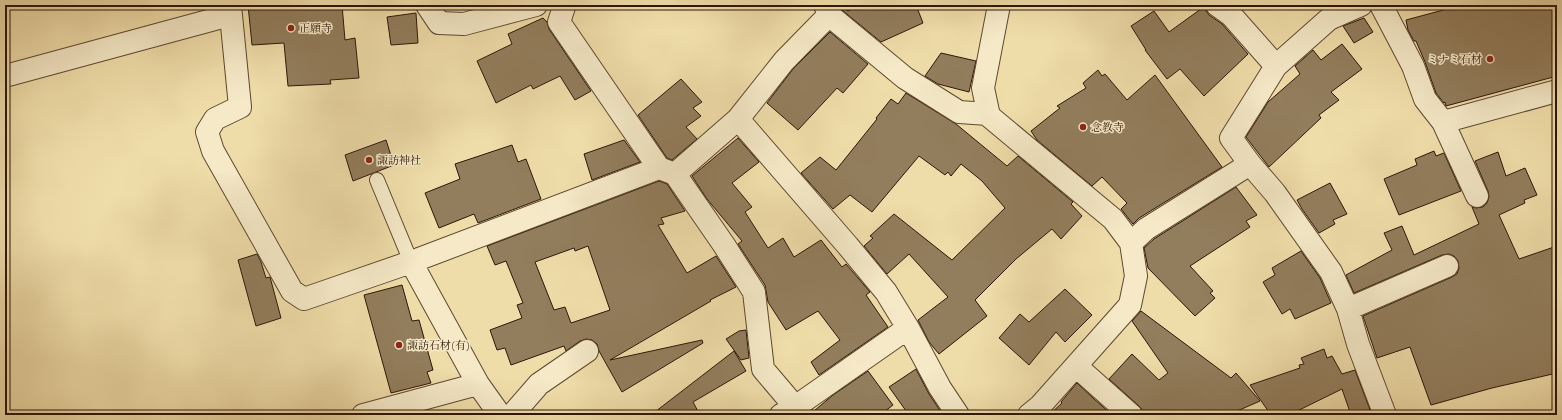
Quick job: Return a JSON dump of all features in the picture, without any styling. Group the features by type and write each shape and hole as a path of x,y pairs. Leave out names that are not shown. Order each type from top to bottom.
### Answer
{"street":[{"path":"426,5 439,23 464,24 536,5"},
{"path":"564,5 559,22 667,171 724,245 754,292 763,369 793,412 908,328"},
{"path":"999,5 984,88 988,116 1114,219 1131,243 1136,276 1130,305 1040,406 1029,415"},
{"path":"1217,5 1231,15 1276,66"},
{"path":"1361,5 1329,19 1276,66 1231,138 1250,164 1275,193 1331,272 1348,309 1358,344 1385,415"},
{"path":"1381,5 1413,66 1425,99 1443,122 1477,196"},
{"path":"5,76 230,10 240,107 215,119 207,132 213,151 292,291 304,299 667,171 738,119 827,10 905,78 959,112 988,114"},
{"path":"1443,122 1557,91"},
{"path":"738,119 886,292 908,328 940,388 958,415"},
{"path":"1131,243 1146,229 1250,164"},
{"path":"411,262 478,384 500,415"},
{"path":"1348,309 1448,266"},
{"path":"512,415 539,384 587,351"},
{"path":"1076,366 1131,415"},
{"path":"363,415 478,384"}],"lane":[{"path":"376,180 411,262"}],"building":[{"path":"248,5 342,5 345,40 355,38 359,78 330,80 331,84 288,86 284,43 252,45"},
{"path":"861,5 916,5 923,23 881,42 842,10 844,8 848,11"},
{"name":"ミナミ石材","path":"1462,5 1557,5 1557,76 1446,106 1445,102 1444,103 1436,93 1416,41 1414,41 1408,30 1406,20"},
{"path":"1205,6 1209,15 1222,24 1248,54 1204,96 1180,69 1167,79 1145,50 1131,26 1154,11 1169,32"},
{"path":"416,13 418,43 391,45 387,17"},
{"path":"543,18 591,91 575,100 560,76 533,89 531,85 496,103 477,61 512,44 508,34"},
{"path":"1364,18 1373,32 1354,43 1343,26"},
{"path":"830,32 868,64 843,93 837,88 798,130 767,103 793,69"},
{"path":"1342,44 1362,69 1331,92 1339,100 1319,115 1321,118 1269,167 1246,137 1268,102 1300,74 1295,66 1313,50 1321,60"},
{"path":"941,53 976,61 969,92 938,84 925,76"},
{"path":"1098,70 1102,76 1105,74 1127,100 1155,75 1222,167 1139,218 1133,224 1121,209 1127,203 1102,177 1092,186 1037,140 1031,131 1060,108 1057,106 1086,88 1083,83"},
{"path":"681,79 702,102 693,108 701,116 686,127 697,139 672,160 667,158 638,115"},
{"path":"906,93 956,124 1007,166 1018,156 1073,202 1071,204 1082,216 1061,239 1052,229 1016,259 975,300 987,316 939,354 929,342 918,320 948,297 909,254 887,274 864,246 873,238 870,236 894,214 952,260 1005,208 982,181 961,164 951,176 948,172 945,175 919,156 872,212 850,195 833,209 801,173 820,157 836,170 891,99 898,104"},
{"path":"738,138 759,162 732,183 752,207 745,212 768,248 783,238 794,257 821,240 842,267 846,264 870,292 866,295 888,327 819,375 811,362 840,340 818,311 786,330 768,302 765,285 738,244 742,241 707,199 692,176"},
{"name":"諏訪神社","path":"386,140 394,165 353,181 345,155"},
{"path":"624,140 640,162 592,180 584,154"},
{"path":"512,145 518,162 526,159 541,199 478,223 474,214 439,228 425,193 460,179 455,164"},
{"path":"1434,151 1436,156 1444,153 1461,191 1399,215 1384,179 1417,165 1415,159"},
{"path":"1498,152 1506,176 1525,168 1537,195 1524,200 1525,203 1499,215 1519,259 1557,246 1557,373 1492,388 1431,405 1410,347 1377,358 1363,316 1452,277 1457,274 1459,268 1458,261 1454,256 1449,254 1442,255 1354,293 1346,275 1392,250 1384,233 1402,226 1414,255 1479,224 1472,207 1483,207 1487,203 1489,197 1488,191 1475,161"},
{"path":"659,181 667,184 685,211 661,218 664,224 658,225 687,273 716,256 736,287 710,300 711,301 610,360 702,340 703,343 622,392 599,351 597,344 592,340 586,339 580,341 566,351 564,346 511,365 505,348 497,350 490,330 522,318 517,305 523,303 506,261 495,265 487,246","holes":["588,246 610,310 571,323 565,307 554,310 535,262 574,248 575,251"]},
{"path":"1330,183 1347,214 1333,220 1335,224 1319,233 1297,200"},
{"path":"1236,187 1257,215 1246,221 1250,227 1190,266 1213,291 1210,293 1215,298 1195,316 1148,268 1144,248 1154,239"},
{"path":"1301,251 1320,278 1331,303 1295,319 1290,309 1282,314 1263,282 1275,275 1272,268"},
{"path":"257,254 266,278 270,277 281,318 256,326 238,260"},
{"name":"諏訪石材(有)","path":"402,285 412,321 419,320 433,370 427,372 431,383 391,393 364,295"},
{"path":"1065,289 1092,315 1065,342 1056,332 1029,365 999,338 1020,314 1029,322"},
{"path":"1141,311 1231,378 1236,373 1260,401 1228,415 1143,415 1143,411 1139,406 1109,379 1132,354 1159,380 1168,373 1132,321"},
{"path":"746,330 749,358 741,360 726,339 739,331"},
{"path":"1324,349 1327,358 1332,356 1342,374 1355,370 1372,415 1351,415 1342,389 1289,415 1271,415 1250,385 1300,368 1299,365 1304,364 1301,358"},
{"path":"734,351 746,371 693,402 700,415 651,415"},
{"path":"916,369 929,394 943,415 909,415 889,387"},
{"path":"868,371 893,405 880,415 814,415 814,411 833,395"},
{"path":"1077,383 1112,415 1049,415 1062,403 1061,402"}],"place":[{"name":"正願寺","path":"291,28"},
{"name":"ミナミ石材","path":"1490,59"},
{"name":"念教寺","path":"1083,127"},
{"name":"諏訪神社","path":"369,160"},
{"name":"諏訪石材(有)","path":"399,345"}]}
